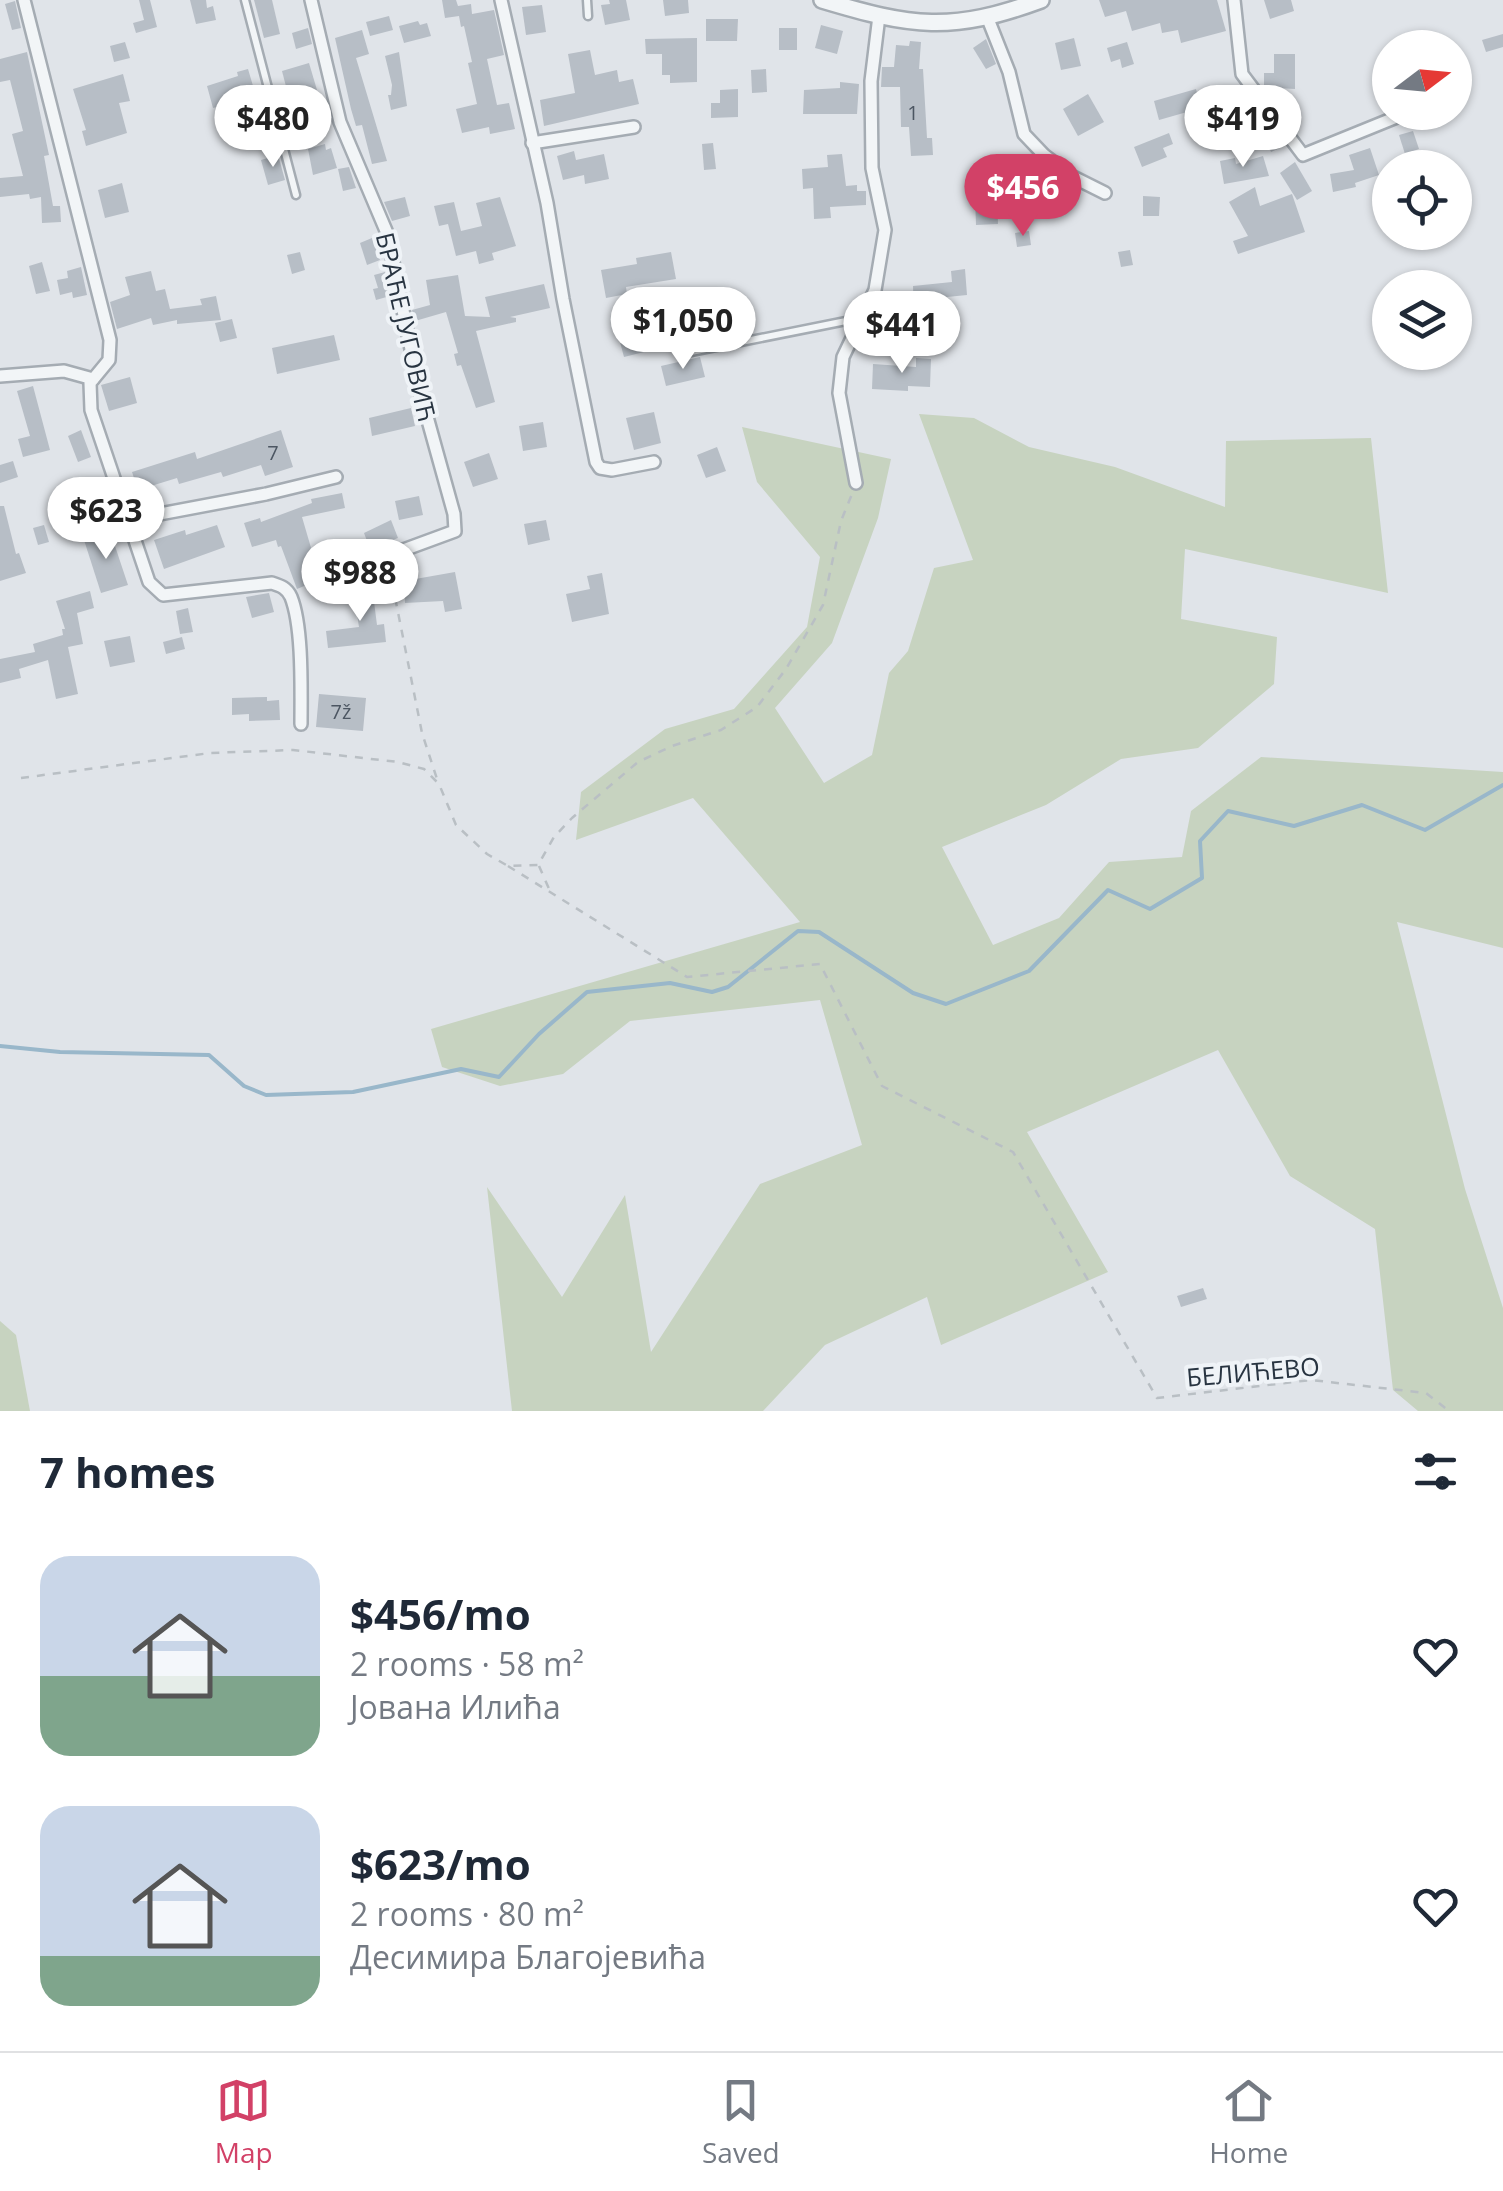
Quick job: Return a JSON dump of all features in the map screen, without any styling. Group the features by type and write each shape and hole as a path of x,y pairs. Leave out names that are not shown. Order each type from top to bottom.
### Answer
{"street":[{"path":"24,0 110,340 109,360 93,378 88,392 91,410 149,582 157,592 170,595 272,583 286,590 292,600 298,652 301,724"},
{"name":"БРАЋЕ ЈУГОВИЋ","path":"311,0 340,122 387,234 419,388 454,514 455,531 387,556"},
{"path":"501,0 547,203 562,299 596,462 600,468 612,470 654,462"},
{"path":"822,0 850,4 879,16 933,24 988,19 1041,0"},
{"path":"1234,0 1242,74 1304,154 1372,127"},
{"path":"856,483 839,393 843,358 876,290 885,230 872,168 871,80 879,16"},
{"path":"988,19 1008,72 1024,134 1073,178 1105,193"},
{"path":"532,143 634,127"},
{"path":"0,376 64,371 93,378"},
{"path":"128,520 336,477"}],"lane":[{"path":"245,0 296,194"},
{"path":"587,0 588,16"},
{"path":"686,353 862,317"}],"path":[{"path":"538,865 554,837 572,818 638,762 721,730 757,707 786,669 823,605 841,521 856,483"},
{"path":"387,556 422,733 456,826 487,854 550,891"},
{"path":"21,778 210,754 292,750 398,762 424,769 439,784"},
{"path":"508,866 538,865"},
{"path":"538,865 550,891"},
{"name":"БЕЛИЋЕВО","path":"550,891 686,978 820,964 882,1086 1013,1152 1157,1398 1311,1380 1426,1393 1449,1411"}],"green space":[{"path":"919,414 974,418 1029,447 1115,467 1225,507 1226,441 1371,438 1388,593 1185,549 1181,619 1277,637 1274,684 1198,748 1121,759 1046,805 942,847 993,945 1059,918 1109,862 1182,857 1191,811 1261,757 1503,772 1503,948 1397,922 1465,1189 1503,1308 1503,1411 1418,1411 1393,1390 1375,1229 1290,1176 1218,1050 1027,1132 1108,1272 941,1345 927,1297 825,1345 763,1411 512,1411 487,1187 562,1297 625,1195 651,1352 760,1184 862,1145 820,1000 630,1021 563,1074 500,1086 442,1067 431,1029 800,922 693,798 576,840 581,792 665,729 734,709 807,627 820,557 757,482 742,427 891,459 878,518 832,643 775,708 824,783 872,755 889,673 908,651 934,568 973,560"},
{"path":"0,1321 16,1335 30,1411 0,1411"}],"building":[{"path":"139,0 150,0 157,27 136,33 133,23 144,20"},
{"path":"190,0 206,0 207,8 213,6 216,20 196,24"},
{"path":"254,0 272,0 280,34 264,38"},
{"path":"442,0 456,0 458,6 471,4 472,14 494,10 504,55 487,59 497,105 509,103 515,129 490,134 489,127 462,133 456,109 477,104 468,63 472,62 464,26 461,27 459,16 445,18"},
{"path":"609,0 626,0 630,20 605,25 601,5 610,4"},
{"path":"663,0 688,0 689,13 665,16"},
{"path":"1099,0 1217,0 1226,31 1181,43 1178,30 1162,33 1160,23 1132,31 1126,11 1105,17"},
{"path":"1264,0 1291,0 1294,11 1270,19"},
{"path":"15,1 21,28 12,30 5,4"},
{"path":"542,5 546,32 526,35 522,7"},
{"path":"389,16 393,30 370,36 366,22"},
{"path":"706,19 738,19 737,41 706,41"},
{"path":"418,21 420,25 427,23 431,36 404,43 399,26"},
{"path":"821,25 843,31 837,54 815,48"},
{"path":"308,28 312,44 296,49 292,33"},
{"path":"779,28 797,28 797,50 779,50"},
{"path":"362,30 369,54 356,58 387,161 372,164 362,125 356,126 351,109 335,38"},
{"path":"1503,34 1503,47 1486,52 1482,40"},
{"path":"697,38 697,82 670,83 670,75 662,75 662,54 646,54 645,39"},
{"path":"1074,38 1081,66 1061,70 1055,43"},
{"path":"986,39 996,64 986,69 973,48"},
{"path":"910,41 921,42 919,69 923,69 927,138 932,138 933,155 911,156 909,127 901,127 900,87 881,87 882,67 894,67 896,45 909,46"},
{"path":"125,42 130,58 114,62 110,46"},
{"path":"1127,42 1134,64 1122,68 1120,59 1111,62 1107,48"},
{"path":"590,50 595,75 617,70 619,82 633,79 639,104 544,126 540,100 575,93 568,54"},
{"path":"27,52 49,155 44,156 53,206 60,206 61,222 42,223 41,197 0,197 0,178 23,176 12,134 23,131 10,80 0,82 0,59"},
{"path":"399,52 407,106 391,110 388,95 392,85 385,56"},
{"path":"1274,54 1295,54 1295,89 1264,87 1264,73 1274,73"},
{"path":"309,63 317,90 289,98 282,71"},
{"path":"248,69 256,96 213,108 207,86"},
{"path":"766,69 767,92 752,93 751,70"},
{"path":"123,74 130,101 119,103 127,133 86,146 82,131 86,130 73,89"},
{"path":"840,82 859,84 857,114 803,114 804,90 840,88"},
{"path":"738,89 738,117 711,118 711,103 720,103 720,90"},
{"path":"1196,89 1201,108 1159,120 1154,101"},
{"path":"1088,94 1104,122 1078,136 1063,109"},
{"path":"1272,129 1284,146 1271,152 1263,133"},
{"path":"1413,131 1419,149 1404,150 1399,135"},
{"path":"1169,133 1173,144 1163,148 1167,157 1142,167 1134,147"},
{"path":"713,143 716,169 704,170 702,144"},
{"path":"325,144 326,150 331,148 337,168 313,175 308,149"},
{"path":"1370,148 1372,177 1355,183 1356,187 1333,192 1330,174 1354,170 1349,155"},
{"path":"574,151 576,160 604,154 609,179 585,184 584,175 563,180 557,156"},
{"path":"842,154 846,186 857,185 857,191 866,191 866,205 830,207 831,218 814,219 813,188 803,189 802,169 828,167 827,155"},
{"path":"278,155 285,180 268,185 261,160"},
{"path":"1263,156 1269,176 1224,184 1220,161 1235,158 1236,164"},
{"path":"1295,162 1312,191 1297,200 1280,173"},
{"path":"349,167 356,188 343,191 338,169"},
{"path":"122,183 129,212 105,218 98,190"},
{"path":"1255,187 1260,206 1292,194 1305,232 1238,254 1233,241 1248,236 1229,202"},
{"path":"997,195 998,224 976,225 975,196"},
{"path":"1143,196 1160,197 1159,216 1143,216"},
{"path":"405,197 410,216 392,221 384,202"},
{"path":"500,197 516,246 492,253 494,260 479,264 476,251 456,256 448,224 439,226 434,206 454,202 461,231 482,226 476,203"},
{"path":"1029,231 1031,245 1017,247 1015,233"},
{"path":"372,238 380,260 367,265 360,243"},
{"path":"1130,250 1133,265 1121,267 1118,252"},
{"path":"300,252 305,270 292,274 287,255"},
{"path":"671,252 676,279 626,287 627,294 606,298 601,270 637,264 636,258"},
{"path":"42,262 50,291 36,294 29,266"},
{"path":"81,267 87,295 60,295 57,280 68,278 67,271"},
{"path":"965,269 967,295 927,299 926,345 898,344 899,316 914,317 913,286 952,282 951,271"},
{"path":"151,271 156,291 165,289 170,309 202,305 200,299 216,296 221,320 177,324 177,320 153,325 151,318 117,329 110,302 130,295 125,277"},
{"path":"385,272 390,296 376,300 374,275"},
{"path":"458,275 465,316 490,317 485,297 544,284 550,308 510,317 516,318 516,322 476,331 495,402 476,408 461,365 457,366 454,354 458,353 446,312 415,321 412,310 430,305 426,280"},
{"path":"232,319 237,338 220,342 215,323"},
{"path":"637,326 644,352 624,357 617,331"},
{"path":"334,335 340,360 277,374 272,348"},
{"path":"700,357 705,377 666,386 661,366"},
{"path":"916,358 931,359 930,387 908,386 908,391 872,389 873,364 916,367"},
{"path":"130,377 137,403 109,411 101,385"},
{"path":"33,386 50,450 23,457 18,439 30,436 17,391"},
{"path":"411,408 415,426 372,436 369,418"},
{"path":"654,412 661,443 634,450 626,418"},
{"path":"543,422 547,447 523,451 519,426"},
{"path":"81,430 91,457 78,462 68,436"},
{"path":"281,430 293,467 265,476 261,465 223,477 221,472 179,484 177,478 138,490 132,472 195,452 197,459"},
{"path":"717,447 726,471 706,478 697,455"},
{"path":"489,453 498,479 473,487 464,462"},
{"path":"13,461 18,477 0,483 0,465"},
{"path":"342,493 345,508 302,517 314,558 334,548 345,569 297,589 281,546 276,540 252,547 244,523 260,518 261,522 312,503 311,499"},
{"path":"419,496 423,515 399,520 395,501"},
{"path":"0,506 4,506 16,554 19,553 26,573 0,581"},
{"path":"391,520 398,538 370,549 364,533"},
{"path":"546,520 550,540 528,545 524,524"},
{"path":"44,525 49,542 38,545 33,528"},
{"path":"217,525 225,547 164,569 154,540"},
{"path":"110,531 128,585 101,593 84,540"},
{"path":"455,572 462,609 445,612 443,601 405,603 404,581"},
{"path":"602,573 609,614 572,622 566,594 590,589 587,576"},
{"path":"372,586 377,625 384,624 386,642 328,648 326,631 359,627 353,589"},
{"path":"90,591 94,608 77,613 83,644 68,647 78,694 56,699 48,660 19,669 21,678 0,683 0,659 35,652 33,644 63,635 65,629 56,601"},
{"path":"269,593 274,612 252,618 246,597"},
{"path":"188,608 193,632 180,634 176,611"},
{"path":"130,636 135,662 110,667 104,641"},
{"path":"182,637 185,649 166,654 163,642"},
{"path":"319,694 366,698 363,731 316,727"},
{"path":"267,697 267,701 279,700 280,720 249,721 249,714 232,715 232,698"},
{"path":"1203,1288 1207,1299 1181,1307 1177,1296"}],"waterway":[{"path":"0,1046 60,1052 209,1055 244,1086 266,1095 353,1092 461,1069 499,1077 539,1034 587,992 670,983 712,992 728,987 798,931 819,932 913,993 946,1004 1029,971 1108,890 1150,909 1202,878 1200,841 1228,811 1294,826 1362,805 1425,830 1503,785"}]}
